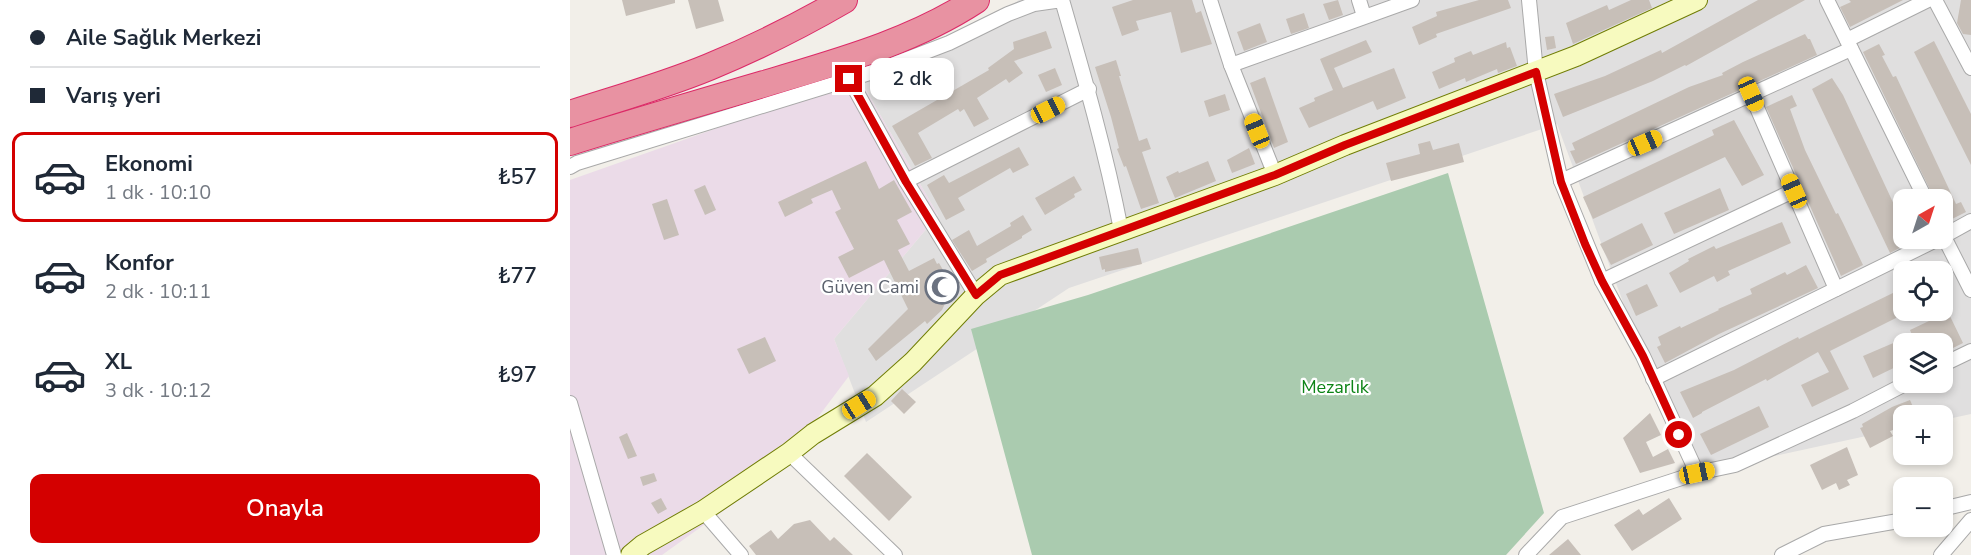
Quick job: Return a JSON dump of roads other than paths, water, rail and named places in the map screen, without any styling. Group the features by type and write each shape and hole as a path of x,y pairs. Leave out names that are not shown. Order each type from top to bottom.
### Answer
{"highway":[{"path":"570,114 709,67 776,36 844,0"},
{"path":"570,142 845,70 890,44 930,27 976,0"}],"street":[{"path":"570,167 845,70 928,52 1014,11 1034,4 1062,0 1089,89 1121,230"},
{"path":"1210,0 1231,65 1275,175"},
{"path":"1359,0 1364,16"},
{"path":"1231,65 1412,0"},
{"path":"1529,0 1536,72 1561,182 1602,281 1653,379 1697,473"},
{"path":"641,552 789,453 813,434 875,396 913,362 976,295 1000,275 1275,175 1345,145 1576,56 1697,0"},
{"path":"1827,0 1921,189"},
{"path":"1561,182 1751,94 1849,44 1928,0"},
{"path":"1935,0 1971,68"},
{"path":"845,70 906,182 976,295"},
{"path":"906,182 1089,89"},
{"path":"1751,94 1836,289"},
{"path":"1602,281 1794,191"},
{"path":"1953,230 1971,221"},
{"path":"1653,379 1916,249"},
{"path":"1949,249 1971,290"},
{"path":"1953,360 1971,351"},
{"path":"1526,555 1562,517 1697,473 1734,465 1854,411 1893,390"},
{"path":"570,404 614,555"},
{"path":"789,453 895,555"},
{"path":"1953,506 1971,502"},
{"path":"703,511 741,555"},
{"path":"1941,555 1971,520"},
{"path":"1782,555 1824,534 1893,521"}],"place":[{"name":"Güven Cami","path":"942,287"}],"park label":[{"name":"Mezarlık","path":"1335,387"}]}
